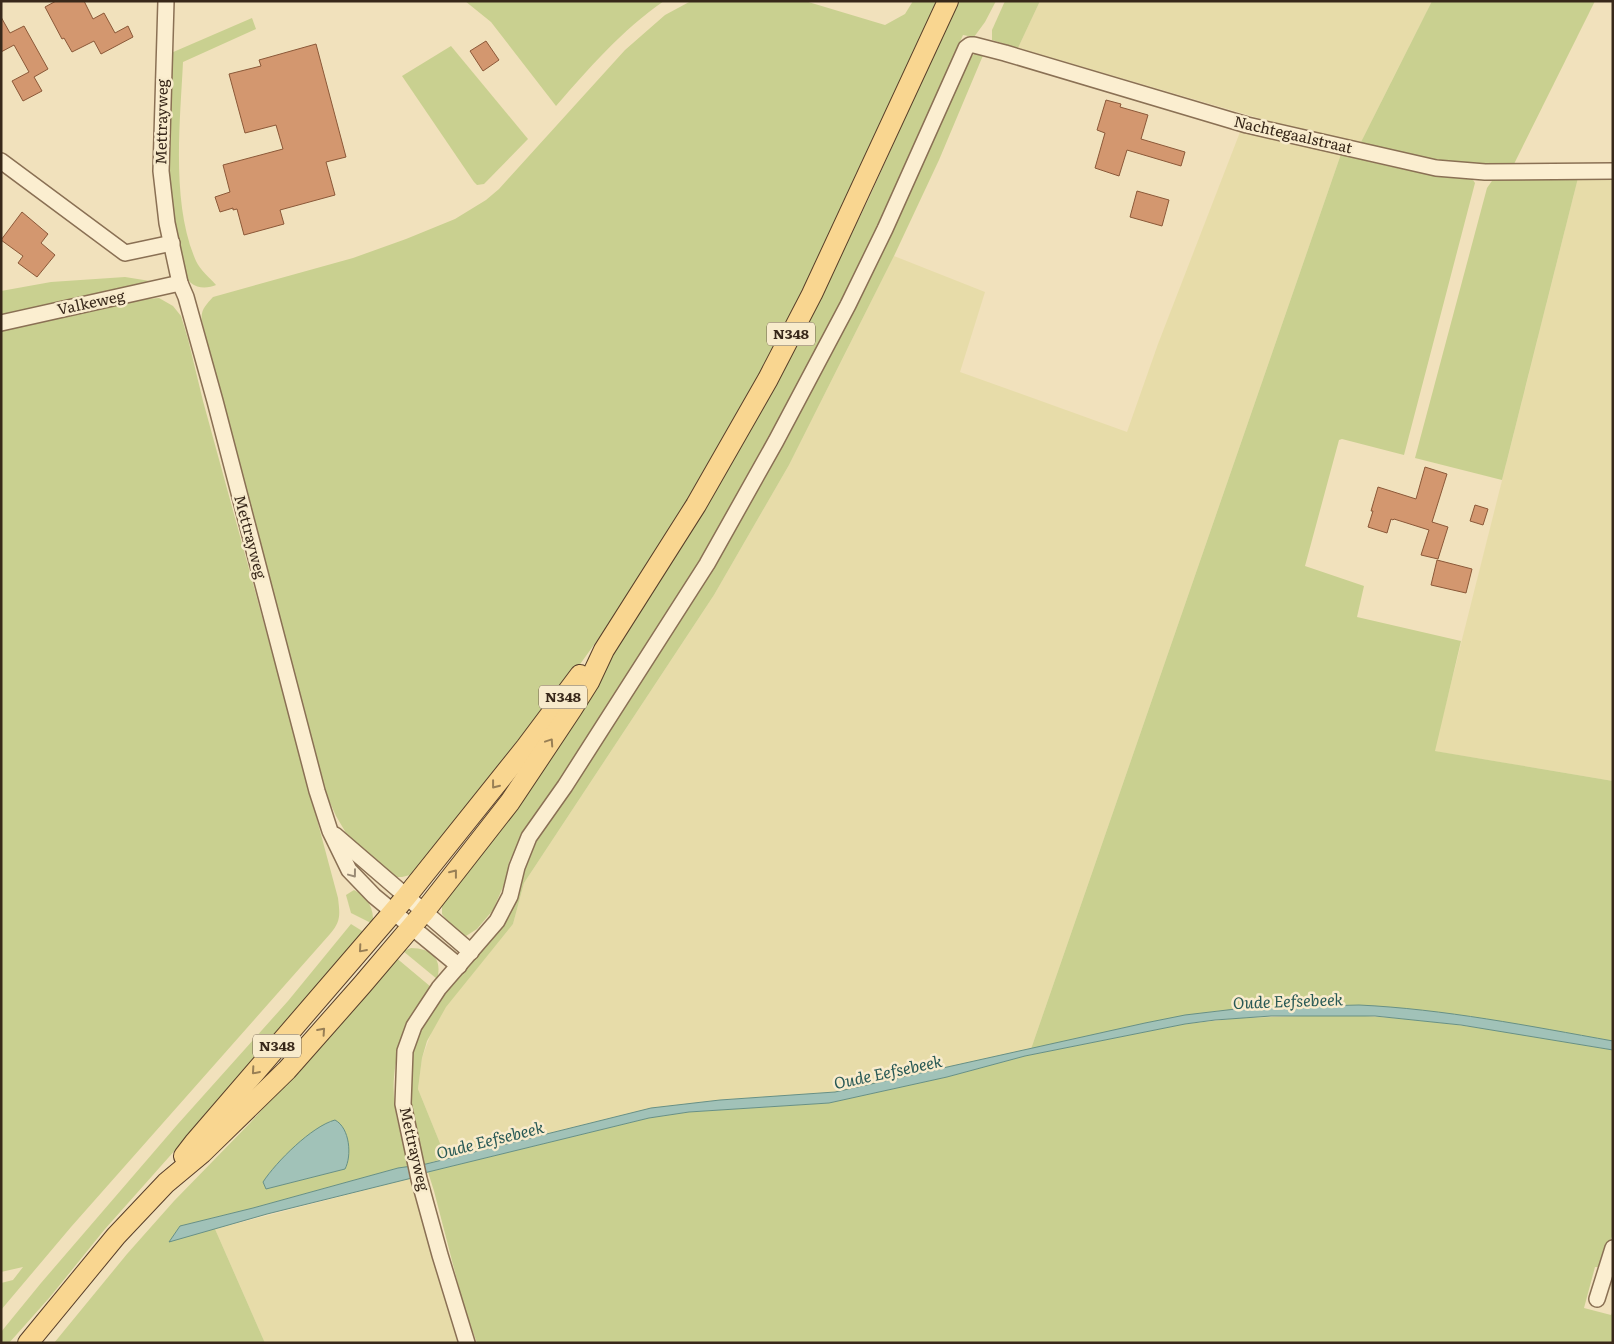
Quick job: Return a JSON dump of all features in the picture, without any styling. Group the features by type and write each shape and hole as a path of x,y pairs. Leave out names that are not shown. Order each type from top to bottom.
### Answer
{"main road":[{"name":"N348","path":"28,1343 116,1236 166,1183 202,1153 287,1070 418,919 510,802 589,682 604,650 696,505 768,379 812,294 948,1"},
{"name":"N348","path":"166,1183 194,1143 400,904 526,747 579,675 604,650"}],"street":[{"name":"Mettrayweg","path":"166,1 161,171 164,202 180,284 186,297 215,401 317,792 330,831 400,904 418,919 471,952 439,988 414,1026 405,1051 403,1104 419,1179 467,1343"},
{"name":"Nachtegaalstraat","path":"471,952 497,921 510,896 517,867 530,837 565,786 707,564 772,449 881,238 966,48 970,45 1247,125 1436,168 1485,172 1613,171"},
{"path":"1,160 125,253 172,243"},
{"name":"Valkeweg","path":"1,323 180,284"},
{"name":"Mettrayweg","path":"418,919 459,966"},
{"path":"1597,1300 1613,1248"}],"shaded area":[{"path":"1040,1 1432,1 1359,146 1018,48"},
{"path":"1242,127 1341,154 1031,1049 835,1092 720,1100 651,1108 446,1158 418,1089 422,1058 433,1028 445,1007 513,924 524,883 714,595 789,465 894,256 985,292 960,372 1127,432 1158,344"},
{"path":"1578,178 1613,178 1613,781 1434,751"},
{"path":"412,1178 462,1343 265,1343 215,1229"}],"green space":[{"path":"465,1 664,1 620,37 556,106 491,22"},
{"path":"691,1 805,1 885,25 905,14 913,1 938,1 859,174 797,303 744,405 710,464 638,580 558,694 414,874 395,877 349,838 336,816 323,787 237,462 202,321 203,311 213,297 353,258 455,219 486,200 499,189 625,50 665,15"},
{"path":"958,1 996,1 985,22 974,37 963,35 880,224 809,368 724,520 655,633 519,842 509,862 506,880 493,910 477,929 466,936 455,930 442,914 442,905 604,668 681,548 830,278 869,198"},
{"path":"1005,1 1040,1 1018,48 992,40 992,30"},
{"path":"1432,1 1595,1 1513,166 1458,163 1359,146"},
{"path":"252,18 256,29 183,62 179,163 183,215 188,239 196,261 216,285 200,287 194,285 186,278 175,230 169,155 171,53"},
{"path":"451,46 528,139 484,184 477,185 474,182 402,76"},
{"path":"976,53 984,53 939,160 894,256 789,465 714,595 524,883 513,924 446,1007 427,1041 422,1058 418,1089 446,1158 422,1165 410,1106 410,1068 416,1039 421,1028 444,993 475,955 533,843 702,583 786,441 865,286 968,59"},
{"path":"1341,154 1406,170 1438,175 1471,177 1475,183 1404,455 1342,439 1339,440 1305,566 1364,586 1357,617 1461,641 1435,751 1613,781 1613,1041 1460,1015 1359,1005 1274,1007 1216,1011 1145,1023 1031,1049"},
{"path":"1494,178 1578,178 1502,480 1415,458 1487,188"},
{"path":"125,277 150,281 1,315 1,291 51,282"},
{"path":"159,298 173,306 181,316 188,339 203,401 338,898 339,917 330,934 71,1227 1,1310 1,1283 13,1280 23,1267 1,1272 1,330 136,300"},
{"path":"354,890 363,896 369,904 373,924 351,913 346,895"},
{"path":"351,924 367,934 105,1229 50,1297 9,1343 1,1343 1,1332 41,1283 177,1125 288,1001"},
{"path":"411,948 424,950 434,956 438,966 437,979 403,951"},
{"path":"394,956 431,987 410,1019 402,1040 394,1074 397,1120 410,1168 398,1168 180,1226 170,1241 215,1229 265,1343 54,1343 127,1254 174,1201 250,1123 363,999","holes":["330,1121 345,1169 266,1189 263,1182 277,1164 294,1148"]},
{"path":"1336,1015 1371,1016 1441,1023 1510,1032 1613,1050 1613,1234 1599,1267 1595,1267 1584,1308 1611,1315 1613,1311 1613,1343 477,1343 464,1307 428,1172 649,1118 689,1112 829,1103 947,1077 1025,1056 1185,1024 1239,1018"}],"water":[{"path":"1359,1005 1455,1014 1613,1041 1613,1050 1461,1025 1375,1016 1271,1016 1215,1020 1185,1024 1025,1056 947,1077 829,1103 689,1112 649,1118 428,1172 412,1178 267,1214 169,1242 180,1226 398,1168 426,1164 651,1108 720,1100 835,1092 1185,1015 1244,1008"},
{"path":"335,1120 344,1129 347,1136 349,1150 345,1169 266,1189 263,1182 285,1155 316,1129"}],"building":[{"path":"56,1 84,1 93,19 104,13 115,33 128,26 133,37 101,54 94,41 72,52 64,38 62,39 45,7"},
{"path":"1,17 10,33 24,26 48,69 34,77 42,91 23,101 12,81 29,72 14,45 1,52"},
{"path":"486,41 499,60 483,71 470,51"},
{"path":"316,44 346,157 326,162 335,195 280,210 284,224 244,235 237,209 233,210 233,208 220,212 215,197 230,192 223,165 283,149 276,125 245,133 229,74 261,66 259,60"},
{"path":"1106,100 1121,104 1120,107 1148,115 1141,139 1185,152 1181,166 1127,150 1119,176 1095,168 1105,133 1097,130"},
{"path":"1137,191 1169,200 1162,226 1130,217"},
{"path":"22,212 48,234 41,243 55,255 37,277 18,263 23,256 1,240"},
{"path":"1425,467 1447,474 1432,522 1448,527 1438,559 1421,555 1429,530 1394,519 1391,519 1387,533 1368,527 1378,487 1416,499"},
{"path":"1475,505 1488,509 1483,525 1470,521"},
{"path":"1437,560 1472,569 1466,593 1431,585"}],"water label":[{"name":"Oude Eefsebeek","path":"1288,1001"},
{"name":"Oude Eefsebeek","path":"888,1072"},
{"name":"Oude Eefsebeek","path":"490,1140"}]}
